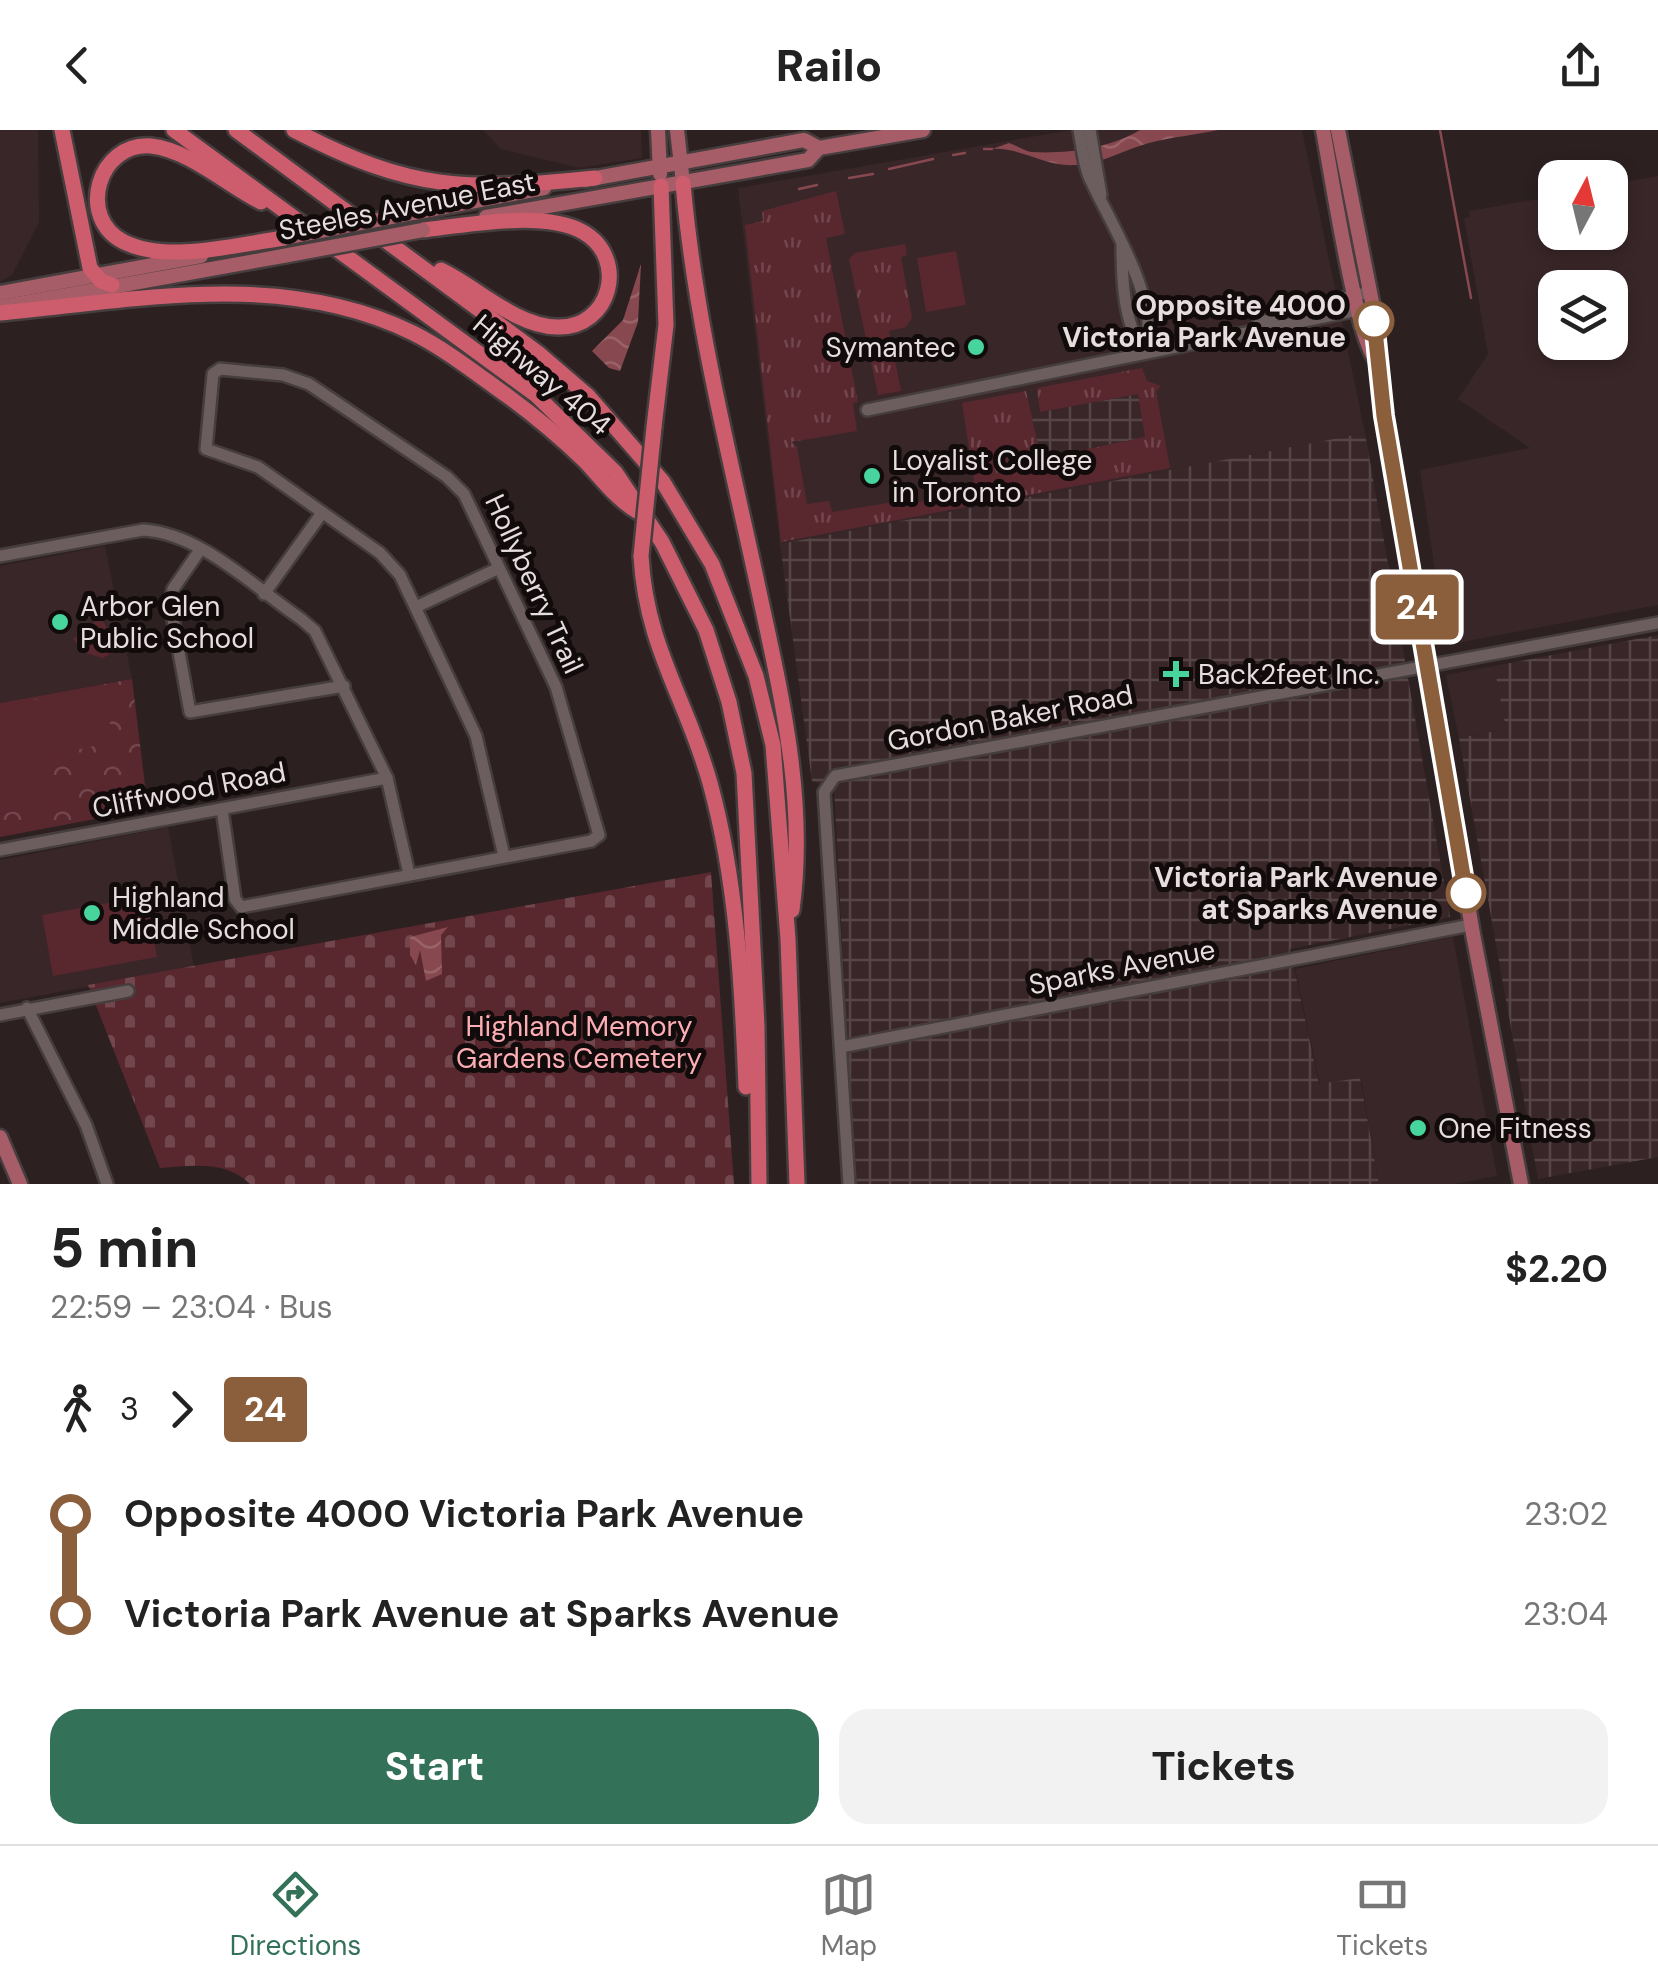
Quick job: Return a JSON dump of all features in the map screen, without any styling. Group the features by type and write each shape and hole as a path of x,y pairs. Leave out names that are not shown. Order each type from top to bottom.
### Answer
{"highway":[{"path":"62,130 96,275 112,285"},
{"name":"Highway 404","path":"174,130 536,395 614,472 644,515 706,630 729,702 744,773 758,1026 760,1184"},
{"name":"Highway 404","path":"236,130 408,256 588,396 663,482 712,564 756,676 773,745 788,939 798,1184"},
{"path":"294,130 380,168 439,185 497,188 595,178"},
{"path":"284,238 186,249 140,248 107,229 99,214 97,187 114,159 127,149 164,148 296,219"},
{"path":"683,183 702,343 790,733 796,878 788,939"},
{"path":"661,186 666,324 640,556 648,621 709,778 724,844 733,897 747,1112 758,1140"},
{"path":"408,256 533,322 554,328 588,318 605,301 612,283 610,262 597,243 571,226 516,221 423,230"},
{"path":"0,310 216,293 284,295 337,305 414,334 456,360 540,421 622,503 644,515"}],"main road":[{"path":"658,130 661,186"},
{"path":"677,130 683,183"},
{"name":"Steeles Avenue East","path":"0,310 112,285 808,160 819,148 923,130"},
{"path":"1323,130 1364,301"},
{"path":"1338,130 1368,351 1375,358 1471,925 1521,1184"},
{"name":"Steeles Avenue East","path":"0,293 804,140 819,148"},
{"path":"0,1137 15,1182"}],"street":[{"path":"1086,136 1101,195 1136,272 1149,339 1145,351"},
{"path":"868,410 1241,334 1284,310 1364,301"},
{"name":"Hollyberry Trail","path":"222,809 238,906 597,840 599,834 556,687 467,500 446,476 304,382 272,374 216,370 206,448 258,467 392,564 416,606 481,751 504,856"},
{"path":"264,594 322,514"},
{"path":"0,556 142,530 185,538 315,631 386,778 408,874"},
{"path":"200,550 173,589 170,603 190,712 344,686"},
{"path":"416,606 499,568"},
{"name":"Gordon Baker Road","path":"849,1184 824,792 835,776 1658,623"},
{"name":"Cliffwood Road","path":"0,850 386,778"},
{"name":"Sparks Avenue","path":"840,1047 1471,925"},
{"path":"0,1015 128,990"},
{"path":"27,1008 86,1124 107,1184"}],"shaded area":[{"path":"0,130 38,130 39,222 12,275 0,282"},
{"path":"483,130 641,130 642,158 579,168 501,149"},
{"path":"1071,130 1302,130 1365,433 780,544 738,188"},
{"path":"1658,176 1658,605 1446,645 1420,470 1530,448 1458,399 1488,354 1464,218 1470,217 1469,211 1538,199 1538,250 1628,250 1628,182"},
{"path":"1138,394 1146,437 1040,459 1031,414"},
{"path":"1365,433 1450,917 1290,949 1319,1084 1360,1078 1379,1184 855,1184 834,789 812,781 780,544"},
{"name":"Arbor Glen Public School","path":"105,546 132,679 0,703 0,566"},
{"path":"1658,635 1658,1157 1538,1179 1459,738 1506,729 1494,666"},
{"path":"1494,666 1506,729 1459,738 1446,675"},
{"name":"Highland Middle School","path":"168,827 194,967 0,1003 0,860"},
{"path":"1453,937 1497,1176 1454,1184 1379,1184 1361,1079 1320,1085 1295,969"}],"green space":[{"path":"836,191 845,234 826,238 858,402 853,403 857,431 791,442 797,447 807,504 829,501 832,512 888,503 897,506 966,492 974,480 962,403 1026,391 1041,459 1145,437 1138,394 1040,412 1037,388 1142,368 1147,381 1161,386 1156,391 1170,468 781,542 745,225 763,221 762,211"},
{"path":"905,244 907,255 901,257 912,318 906,327 889,331 901,391 878,395 849,259 855,253"},
{"path":"956,251 966,305 926,312 917,258"},
{"path":"100,617 120,648 103,658 85,653 73,639"},
{"path":"132,679 148,809 0,837 0,703"},
{"path":"102,686 114,742 50,755 60,803 0,814 0,707"},
{"name":"Highland Memory Gardens Cemetery","path":"711,872 734,1184 250,1184 219,1168 160,1168 88,985"},
{"path":"146,896 157,957 53,976 42,915"}],"water":[{"path":"1140,130 1218,130 1157,141 1075,165 992,149 1009,143 1031,152 1072,151 1114,142"},
{"path":"641,264 638,322 620,371 609,368 592,351 623,320"},
{"path":"448,927 441,935 442,974 426,981 420,950 416,965 410,955 410,937"}],"waterway":[{"path":"1440,130 1471,298"},
{"path":"984,149 992,149"},
{"path":"953,155 965,153"},
{"path":"889,169 933,159"},
{"path":"849,178 873,174"},
{"path":"799,189 817,185"}],"bus line":[{"name":"24","path":"1374,321 1384,416 1466,893"}],"place":[{"name":"Opposite 4000 Victoria Park Avenue","path":"1374,321"},
{"name":"Symantec","path":"976,347"},
{"name":"Loyalist College in Toronto","path":"872,476"},
{"name":"Arbor Glen Public School","path":"60,622"},
{"name":"Back2feet Inc.","path":"1176,674"},
{"name":"Victoria Park Avenue at Sparks Avenue","path":"1466,893"},
{"name":"Highland Middle School","path":"92,913"},
{"name":"One Fitness","path":"1418,1128"}]}
